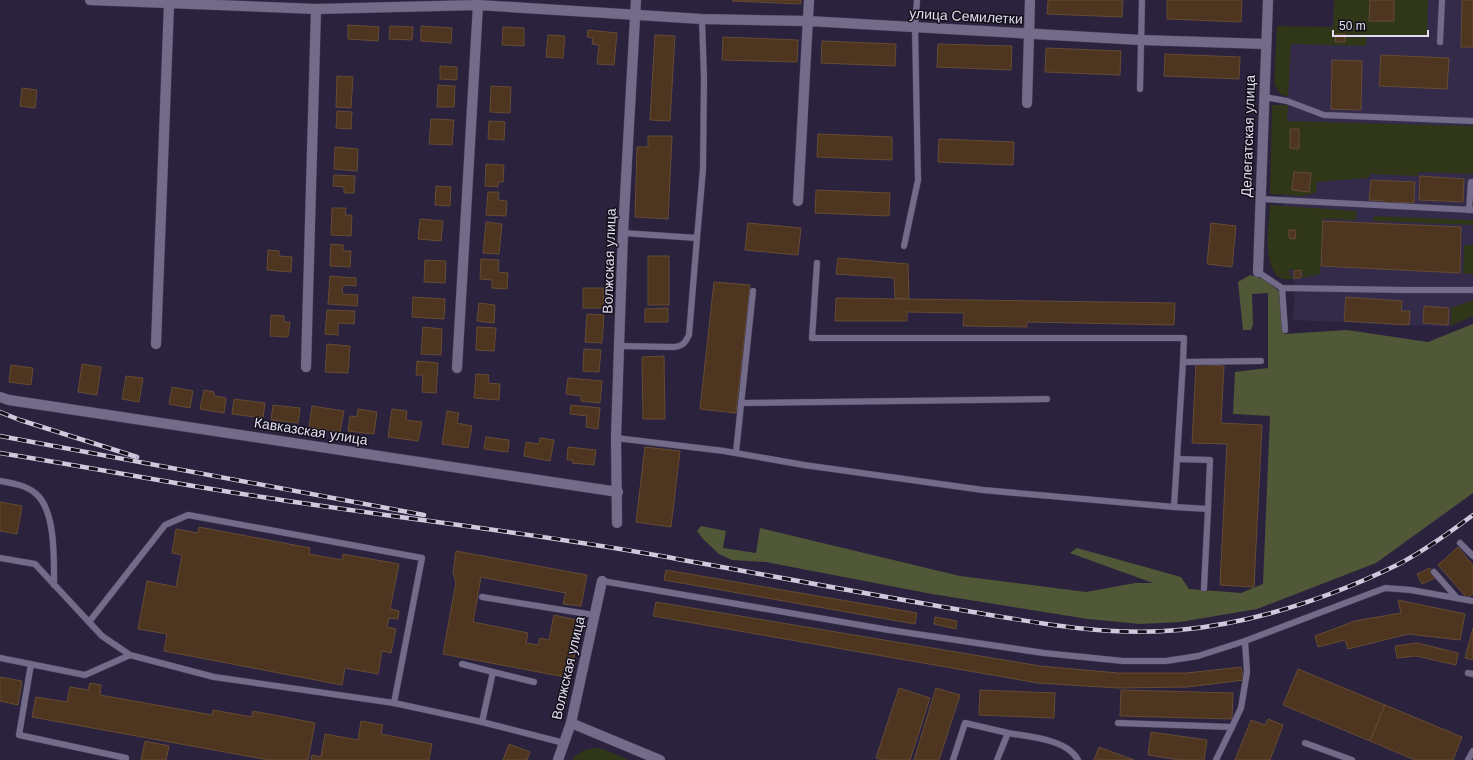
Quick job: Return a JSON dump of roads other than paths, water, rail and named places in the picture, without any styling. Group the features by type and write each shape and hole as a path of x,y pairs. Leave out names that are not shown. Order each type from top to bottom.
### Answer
{"street":[{"name":"улица Семилетки","path":"90,0 316,9 478,5 702,19 808,21 1141,40 1266,44"},
{"name":"Волжская улица","path":"617,523 618,492 616,438 623,233 636,0"},
{"path":"798,200 809,0"},
{"path":"1027,103 1030,0"},
{"name":"Делегатская улица","path":"1258,272 1268,0"},
{"path":"156,344 169,4"},
{"path":"457,368 478,5"},
{"path":"306,366 316,9"},
{"name":"Кавказская улица","path":"0,397 9,400 618,492"},
{"name":"Волжская улица","path":"558,760 571,723 602,581"},
{"path":"571,723 660,760"}],"lane":[{"path":"904,246 918,180 915,27 917,0"},
{"path":"1140,89 1142,0"},
{"path":"1440,42 1442,0"},
{"path":"619,346 674,347 683,345 689,335 703,169 704,78 702,19"},
{"path":"1264,97 1287,101 1324,115 1473,121"},
{"path":"1260,199 1471,210 1471,182 1473,182"},
{"path":"623,233 697,238"},
{"path":"817,263 812,338 1184,338 1174,507"},
{"path":"1258,272 1282,288 1473,290"},
{"path":"1282,288 1285,330"},
{"path":"736,452 753,290"},
{"path":"1183,362 1261,361"},
{"path":"741,403 1047,399"},
{"path":"616,438 736,452 804,465 983,490 1208,509"},
{"path":"1177,459 1210,460 1204,588"},
{"path":"0,481 16,484 35,493 44,505 50,524 54,550 54,585"},
{"path":"89,622 165,525 188,515 422,558 394,703"},
{"path":"1460,543 1473,556"},
{"path":"0,558 34,564 102,636 130,655 214,677 394,703 482,722 564,743"},
{"path":"1434,572 1457,598"},
{"path":"602,581 889,630 1044,653 1123,661 1166,661 1184,659 1245,641 1385,588 1411,590 1473,601"},
{"path":"482,597 594,615"},
{"path":"1216,760 1241,708 1247,672 1245,641"},
{"path":"0,658 85,675 130,655"},
{"path":"31,664 19,735 126,758"},
{"path":"462,664 534,682"},
{"path":"482,722 493,672"},
{"path":"953,760 965,723 1059,744 1068,748 1075,754 1078,760"},
{"path":"1118,723 1232,727"},
{"path":"997,760 1008,733"},
{"path":"1305,743 1352,760"},
{"path":"1468,760 1473,751"}],"railway":[{"path":"0,412 20,420 137,457"},
{"path":"0,436 424,515"},
{"path":"0,453 197,487 611,547 1015,619 1070,627 1124,632 1179,630 1236,622 1318,598 1397,565 1436,542 1473,515"}]}
